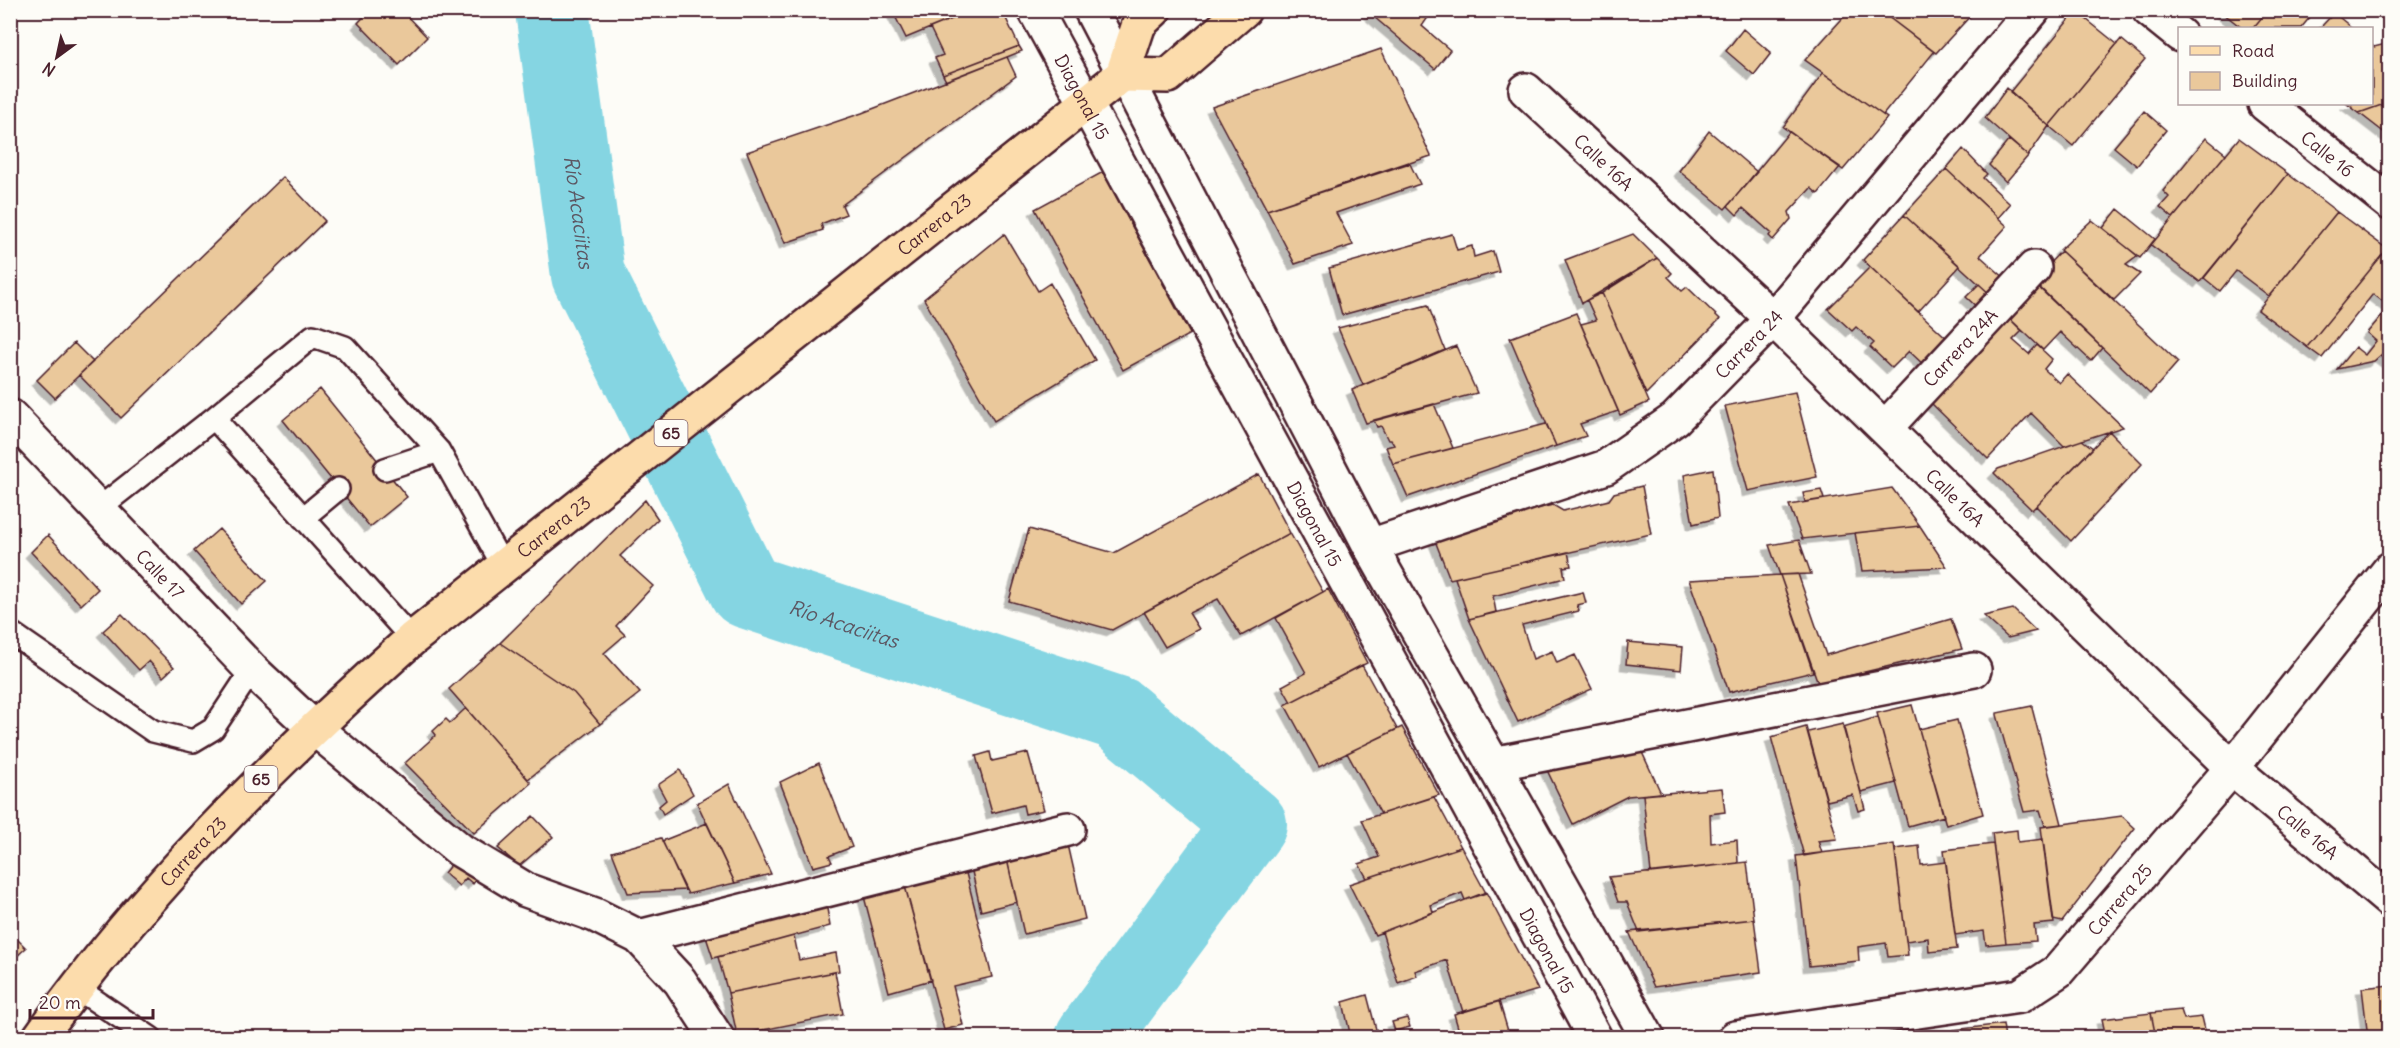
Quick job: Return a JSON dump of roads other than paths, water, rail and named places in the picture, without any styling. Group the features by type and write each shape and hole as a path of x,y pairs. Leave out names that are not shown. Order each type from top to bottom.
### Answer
{"main road":[{"path":"1154,10 1140,24 1122,75 1168,76 1244,10"},
{"name":"Carrera 23","path":"39,1038 75,987 189,853 312,727 412,639 510,560 1122,75"}],"street":[{"name":"Diagonal 15","path":"1035,10 1595,1038"},
{"name":"Diagonal 15","path":"1091,10 1122,75 1370,546 1648,1038"},
{"name":"Carrera 24","path":"1370,546 1606,467 1675,418 1773,319 2033,10"},
{"path":"2149,10 2178,33"},
{"name":"Calle 16A","path":"1526,90 1773,319 2232,768 2390,901"},
{"name":"Calle 16","path":"2266,105 2390,203"},
{"name":"Carrera 24A","path":"1885,428 2034,268"},
{"name":"Calle 17","path":"10,416 252,670 312,727 460,850 526,890 595,915 639,937 681,981 717,1038"},
{"name":"Carrera 25","path":"1735,1038 2020,996 2058,971 2232,768 2390,569"},
{"path":"1493,764 1974,670"},
{"path":"639,937 1068,829"}],"lane":[{"path":"98,508 214,418 313,336 345,347 439,451 510,560"},
{"path":"214,418 412,639"},
{"path":"385,469 439,451"},
{"path":"303,518 338,489"},
{"path":"10,632 153,731 193,741 213,729 252,670"},
{"path":"75,987 151,1038"}],"waterway":[{"name":"Río Acaciitas","path":"552,10 588,275 746,591 1117,713 1250,824 1092,1038"}]}
